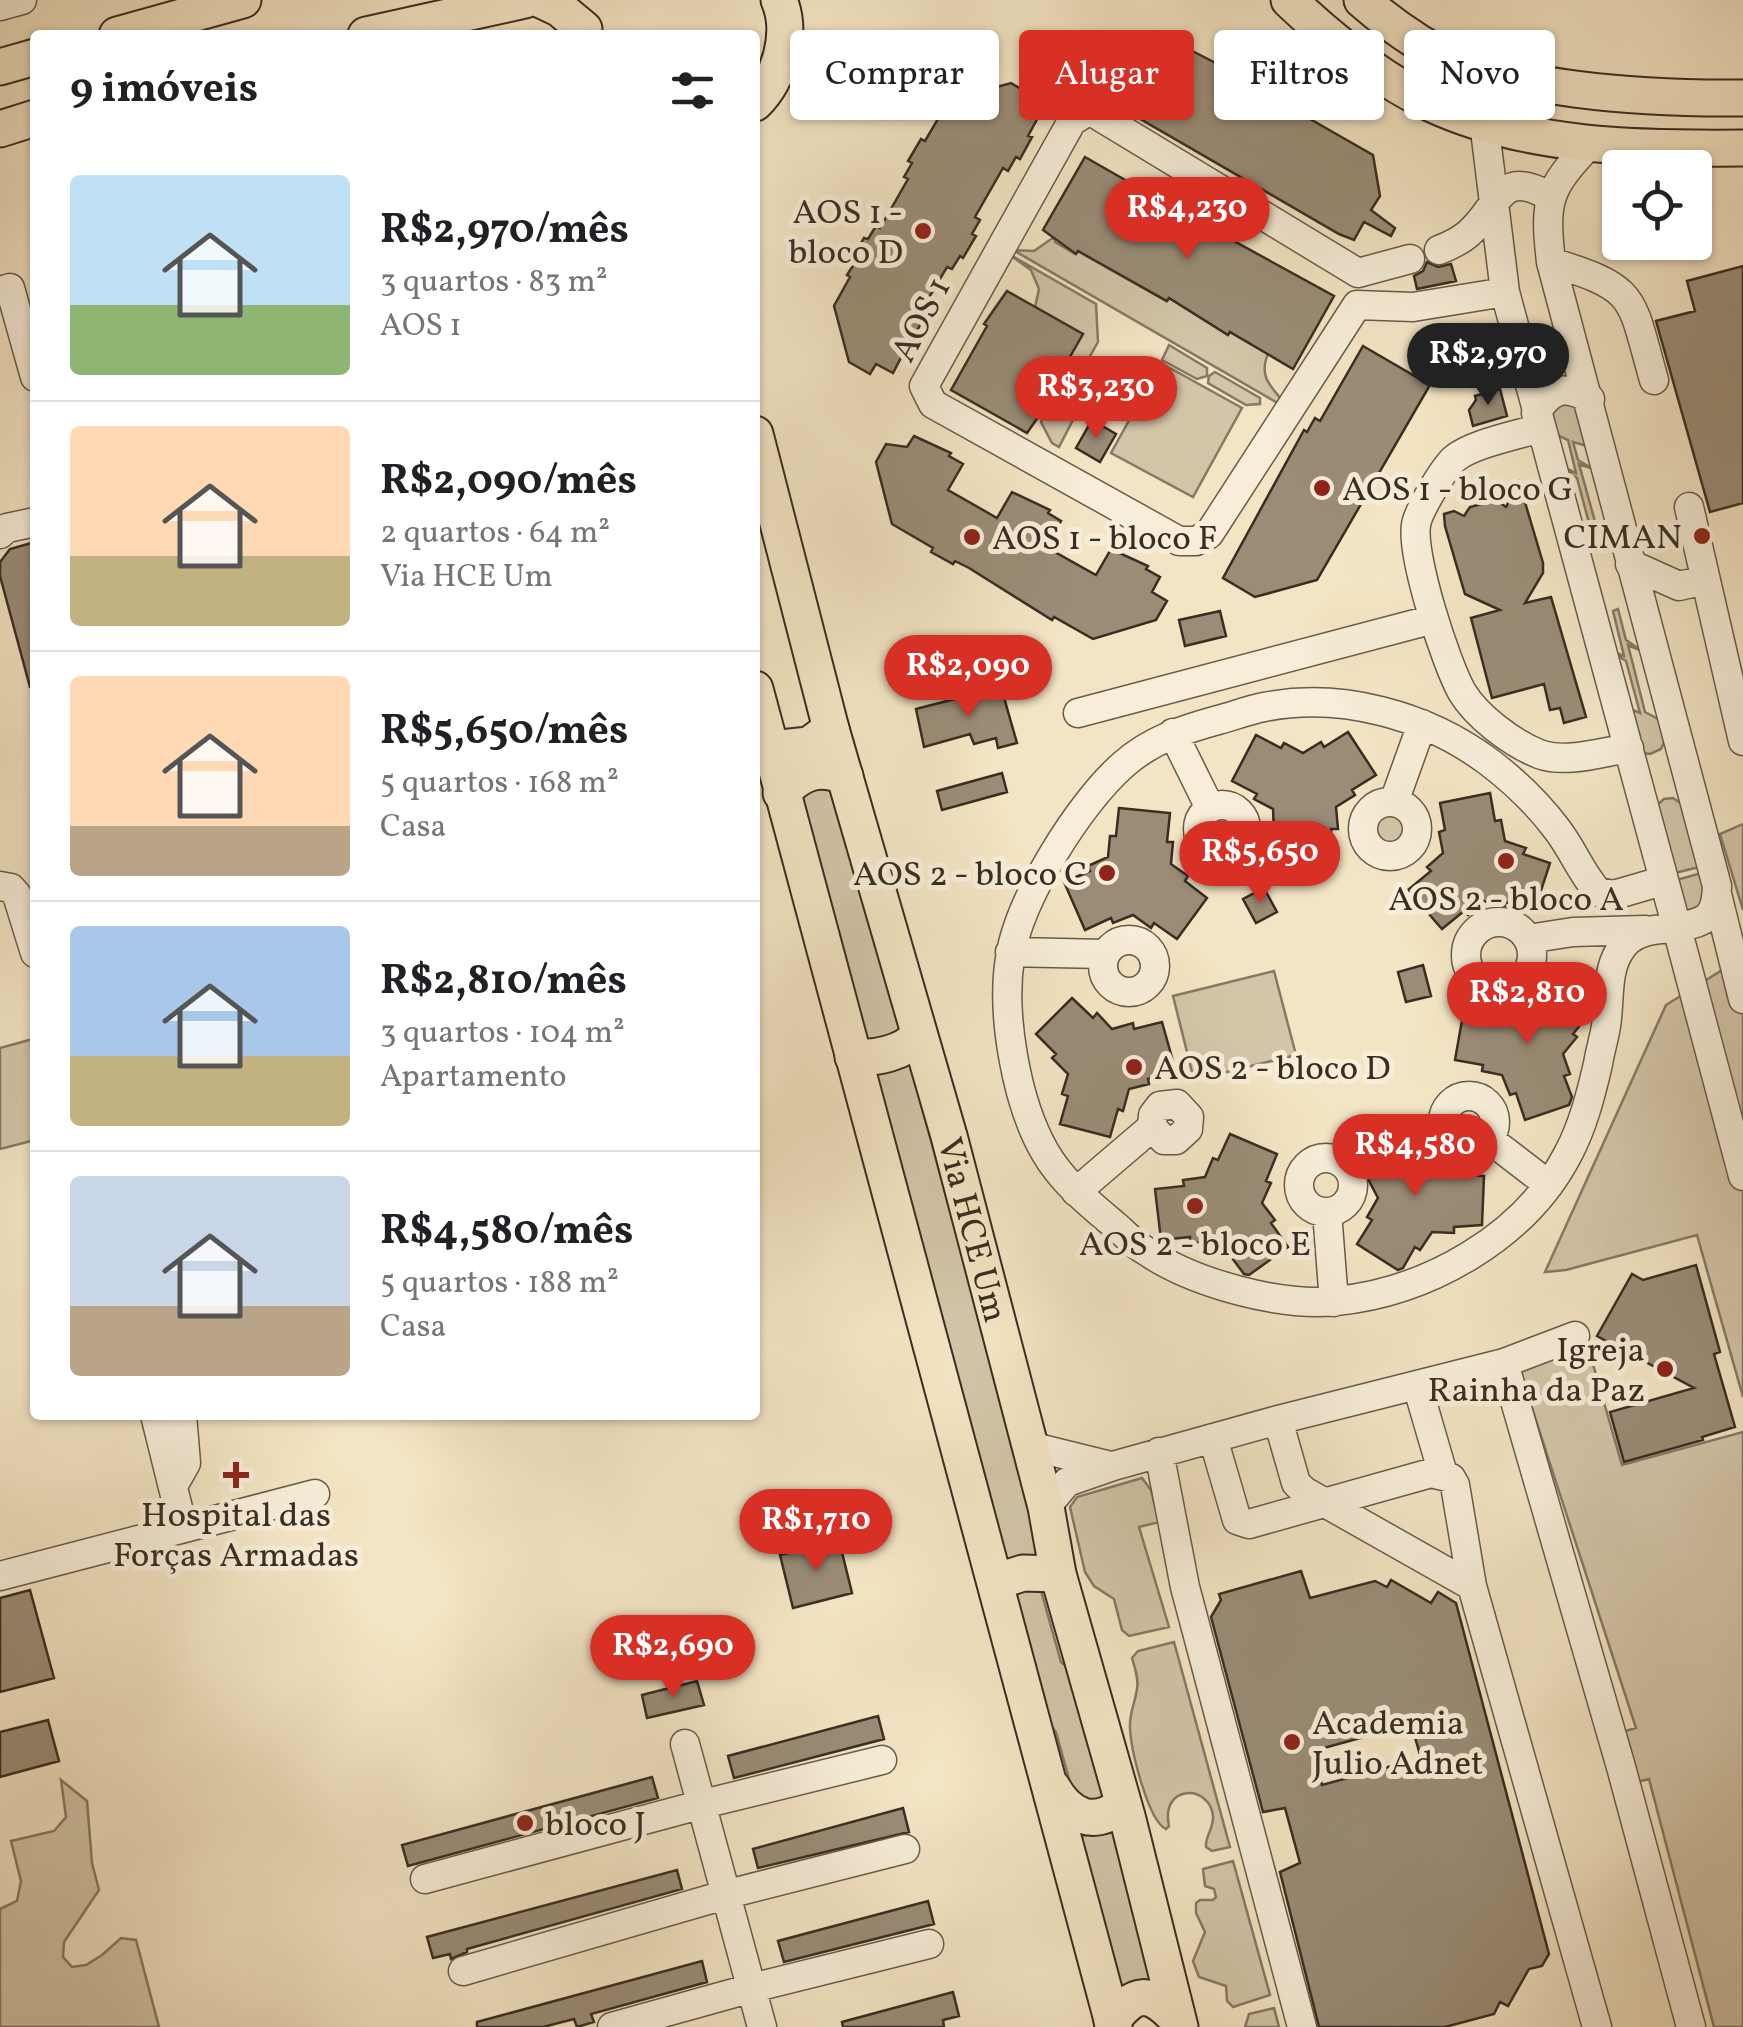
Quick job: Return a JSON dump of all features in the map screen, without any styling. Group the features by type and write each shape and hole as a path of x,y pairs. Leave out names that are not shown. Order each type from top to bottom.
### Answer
{"main road":[{"path":"159,29 243,0"},
{"path":"389,30 524,0"},
{"path":"541,0 587,21"},
{"path":"1289,0 1320,29 1394,84 1435,105 1484,122 1590,144 1743,148"},
{"path":"1362,0 1404,32"},
{"path":"760,95 774,75 782,50 783,2"},
{"path":"1394,84 1404,55"},
{"path":"0,67 30,59"},
{"path":"1555,85 1674,99 1743,98"},
{"path":"0,129 30,120"},
{"name":"Via HCE Um","path":"760,453 832,730 1030,1446 1058,1574 1177,2022"},
{"name":"Via HCE Um","path":"760,709 1113,2024"},
{"path":"770,749 809,745 832,730"},
{"path":"781,793 810,771 827,770 846,776"},
{"path":"853,1057 904,1049 919,1036"},
{"path":"995,1582 1023,1573 1058,1574"},
{"path":"1047,1777 1058,1796 1083,1818 1096,1820 1122,1805"},
{"path":"1113,2024 1124,2005 1140,1996 1148,1996 1177,2022"}],"street":[{"path":"0,6 22,0"},
{"name":"AOS 1","path":"1357,305 1209,534 1188,542 1179,542 933,404 924,386 1072,121 1085,113 1094,114 1358,273"},
{"path":"1484,122 1505,292 1743,1176"},
{"path":"1590,144 1558,179 1549,196 1551,262 1590,399 1743,999"},
{"path":"1440,250 1468,234 1513,185 1524,185 1549,196"},
{"path":"1410,259 1358,273 1357,305 1413,307 1505,292"},
{"path":"1551,262 1607,282 1623,292 1632,304 1654,380"},
{"path":"15,287 30,354"},
{"path":"1523,357 1548,358 1560,354 1571,343"},
{"path":"1590,399 1575,390 1550,392 1538,420 1454,459 1418,517 1416,535 1434,619 1446,660 1464,696 1509,736 1536,753 1553,758 1630,753 1658,760 1678,744"},
{"path":"1689,507 1692,583 1743,741"},
{"path":"0,534 7,528 30,523"},
{"path":"1630,564 1692,583"},
{"path":"1648,630 1692,583"},
{"path":"1078,713 1434,619"},
{"path":"1597,931 1598,892 1558,830 1526,793 1484,759 1422,724 1393,714 1332,702 1265,706 1173,733 1126,762 1081,810 1050,861 1010,952 1006,994 1024,1099 1045,1151 1076,1192 1146,1252 1202,1278 1266,1296 1334,1302 1402,1288 1451,1266 1502,1233 1549,1185 1569,1152 1591,1094 1606,1028 1611,976 1620,950 1647,930"},
{"path":"1394,802 1422,724"},
{"path":"1173,733 1210,808"},
{"path":"1644,804 1664,786 1688,786"},
{"path":"1598,892 1614,895 1662,881"},
{"path":"0,886 11,888 17,895 30,937"},
{"path":"1528,938 1677,928 1704,920 1716,904 1717,894"},
{"path":"1010,952 1105,954"},
{"path":"1076,1192 1152,1127"},
{"path":"1489,1139 1549,1185"},
{"path":"1327,1212 1334,1302"},
{"path":"1046,1507 1067,1482 1113,1466 1504,1363 1575,1336"},
{"path":"1504,1363 1616,1749 1691,2027"},
{"path":"1418,1385 1443,1474 1455,1485 1472,1586 1598,2027"},
{"path":"155,1420 184,1528"},
{"path":"171,1479 175,1438 172,1420"},
{"path":"171,1479 186,1463 182,1420"},
{"path":"1278,1420 1296,1483 1324,1503 1472,1586"},
{"path":"1213,1438 1237,1520 1242,1523 1431,1473 1443,1474"},
{"path":"1030,1446 1113,1466"},
{"path":"1158,1452 1185,1587 1302,2027"},
{"path":"2,1568 315,1494"},
{"path":"685,1744 762,2027"},
{"path":"425,1879 882,1760"},
{"path":"463,1970 728,1894 905,1849"},
{"path":"612,2027 929,1944"}],"shaded area":[{"path":"1054,237 1055,242 1075,254 1078,251 1166,301 1169,298 1268,354 1265,374 1282,400 1281,405 1013,250 1034,251"},
{"path":"1007,253 1096,304 1098,342 1065,400 1079,409 1076,414 1044,409 1050,400 1035,307 1039,289 1031,270"},
{"path":"1169,345 1207,368 1207,376 1197,379 1162,360"},
{"path":"1161,363 1242,408 1193,497 1111,453"},
{"path":"1215,372 1260,398 1260,404 1246,405 1208,383"},
{"path":"1559,398 1575,406 1587,446 1573,442 1578,460 1593,469 1579,464 1599,536 1593,538 1577,478 1561,466 1576,473 1568,440 1552,433 1549,406"},
{"path":"1045,415 1074,418 1059,447 1052,443 1041,422"},
{"path":"1618,609 1626,640 1642,651 1628,645 1645,712 1660,720 1665,740 1661,749 1650,754 1643,753 1626,707 1640,713 1626,661 1611,651 1624,656 1613,611"},
{"path":"830,785 900,1029 897,1038 863,1043 799,792"},
{"path":"1673,798 1682,804 1699,867 1671,874 1656,806"},
{"path":"1390,815 1404,824 1405,830 1396,844 1390,845 1376,836 1375,830 1384,816"},
{"path":"1743,824 1743,910 1720,834"},
{"path":"1701,873 1708,900 1687,914 1673,881"},
{"path":"1743,957 1743,1397 1697,1235 1566,1270 1545,1272 1666,1005"},
{"path":"1274,971 1296,1055 1194,1080 1173,996"},
{"path":"30,1040 30,1141 0,1149 0,1048"},
{"path":"910,1063 1043,1555 1000,1565 870,1073"},
{"path":"1586,1340 1622,1465 1743,1432 1743,2027 1714,2027 1649,1779 1632,1783 1618,1733 1636,1728 1517,1362"},
{"path":"1142,1478 1151,1490 1159,1522 1139,1527 1169,1627 1129,1636 1122,1630 1114,1599 1094,1586 1085,1572 1070,1507 1077,1497"},
{"path":"1040,1587 1061,1662 1075,1674 1105,1789 1103,1803 1076,1804 1056,1732 1040,1713 1012,1593"},
{"path":"1174,1642 1230,1847 1212,1851 1206,1847 1213,1816 1204,1798 1195,1794 1186,1793 1172,1802 1166,1829 1153,1813 1137,1768 1130,1728 1137,1685 1132,1658 1138,1651"},
{"path":"61,1780 87,1801 92,1863 99,1890 64,1942 63,1957 72,1967 86,1965 121,1938 136,1940 159,2027 0,2027 0,1909 17,1901 21,1881 11,1841 54,1831 66,1817"},
{"path":"1117,1828 1158,1983 1116,1995 1074,1838"},
{"path":"1233,1861 1270,1995 1233,2007 1227,2001 1226,1986 1199,1977 1193,1961 1205,1932 1196,1903 1216,1897 1214,1889 1205,1886 1203,1869"},
{"path":"1274,2008 1279,2027 1245,2027 1249,2014"}],"building":[{"path":"1194,52 1214,62 1214,120 1312,120 1373,155 1380,196 1371,210 1395,228 1391,236 1364,222 1354,240 1142,120 1194,120"},
{"name":"AOS 1 - bloco D","path":"1011,83 1019,88 1019,120 1037,120 1028,136 1032,137 1020,159 1016,157 1008,171 1003,168 975,217 980,220 972,234 976,236 963,258 960,256 952,269 947,267 918,316 923,319 916,333 919,334 907,356 903,354 893,373 876,364 870,374 849,362 834,306 850,277 847,275 856,261 852,259 864,238 868,239 876,226 880,228 908,179 904,177 912,163 908,161 921,139 925,141 937,120 999,120 999,86"},
{"path":"1085,157 1134,185 1135,182 1149,190 1151,187 1173,199 1171,203 1183,213 1334,296 1293,369 1169,298 1167,301 1078,251 1076,254 1043,230"},
{"path":"1427,262 1438,267 1451,264 1456,281 1417,289 1414,276 1423,271"},
{"path":"1743,266 1743,503 1710,512 1656,321 1695,311 1687,281"},
{"path":"1007,291 1083,334 1047,397 1050,400 1027,433 951,390 987,326 984,324"},
{"name":"AOS 1 - bloco G","path":"1363,346 1430,385 1317,580 1255,597 1223,578 1304,430 1307,432 1315,418 1320,421"},
{"path":"1500,389 1507,416 1473,426 1469,410 1475,396"},
{"path":"1092,420 1116,434 1100,462 1076,448"},
{"name":"AOS 1 - bloco F","path":"914,436 951,453 949,456 963,464 948,490 997,518 1012,492 1050,510 1048,513 1061,521 1046,547 1096,575 1111,549 1148,566 1146,569 1160,577 1152,592 1167,601 1156,620 1093,639 1054,617 1052,620 969,568 931,552 933,548 892,524 876,462 886,444 907,447"},
{"path":"1519,482 1543,563 1543,573 1525,603 1551,597 1586,717 1564,723 1560,708 1550,710 1544,684 1492,698 1471,618 1500,610 1465,594 1445,526 1444,514 1454,511 1464,516 1470,507 1496,500 1506,507"},
{"path":"30,543 30,687 0,576 0,562 10,549"},
{"path":"1220,611 1226,636 1185,646 1179,620"},
{"path":"1001,687 1017,743 998,748 996,738 974,744 970,734 924,747 916,709"},
{"path":"1348,732 1376,775 1352,790 1355,795 1336,807 1338,829 1331,829 1333,857 1281,859 1280,831 1274,831 1273,809 1254,799 1257,794 1232,781 1256,735 1281,748 1284,743 1303,753 1321,742 1324,747"},
{"path":"1002,773 1007,792 942,810 937,791"},
{"name":"AOS 2 - bloco A","path":"1490,793 1495,821 1501,820 1505,841 1526,848 1523,854 1550,863 1534,912 1506,902 1504,908 1484,901 1442,929 1408,890 1431,871 1427,867 1443,853 1439,832 1445,830 1440,803"},
{"name":"AOS 2 - bloco C","path":"1119,808 1170,813 1167,842 1173,842 1171,864 1207,898 1177,939 1154,923 1151,928 1133,915 1113,923 1111,918 1085,930 1064,882 1090,871 1088,866 1108,857 1110,836 1116,836"},
{"path":"1264,888 1277,912 1256,923 1243,899"},
{"path":"1423,965 1431,996 1406,1002 1398,972"},
{"path":"1552,979 1590,1013 1563,1054 1570,1074 1564,1076 1572,1097 1569,1105 1525,1120 1516,1093 1510,1095 1502,1075 1482,1071 1483,1065 1455,1060 1464,1009 1492,1015 1493,1009 1515,1013 1529,996 1533,1000"},
{"name":"AOS 2 - bloco D","path":"1072,998 1093,1018 1097,1013 1112,1029 1133,1023 1134,1029 1162,1022 1176,1072 1129,1089 1110,1137 1060,1124 1068,1096 1062,1094 1068,1074 1052,1058 1056,1054 1036,1034"},
{"path":"1406,1127 1419,1152 1424,1150 1434,1169 1456,1169 1456,1175 1484,1176 1482,1225 1454,1227 1454,1233 1432,1232 1420,1250 1415,1247 1398,1270 1357,1244 1372,1220 1367,1217 1378,1198 1368,1179 1374,1176 1360,1151"},
{"name":"AOS 2 - bloco E","path":"1230,1134 1277,1154 1262,1203 1288,1247 1249,1275 1229,1254 1225,1258 1212,1241 1190,1243 1190,1237 1161,1240 1155,1189 1184,1186 1183,1180 1205,1177"},
{"path":"1696,1265 1720,1352 1714,1354 1735,1427 1624,1462 1610,1412 1694,1388 1597,1336 1632,1274 1643,1280"},
{"path":"839,1540 852,1593 793,1608 780,1555"},
{"path":"1301,1571 1310,1598 1375,1581 1387,1587 1391,1580 1431,1603 1438,1592 1456,1603 1549,1954 1542,1966 1529,1969 1508,2006 1500,2002 1494,2014 1445,2027 1319,2027 1280,1872 1300,1863 1285,1808 1263,1812 1211,1617 1221,1600 1219,1594","holes":["1411,1724 1421,1758 1322,1785 1313,1751"]},
{"path":"30,1590 54,1678 0,1692 0,1598"},
{"path":"697,1681 704,1705 647,1718 642,1695"},
{"path":"878,1716 884,1739 734,1778 728,1756"},
{"path":"48,1720 59,1761 0,1777 0,1732"},
{"name":"bloco J","path":"652,1777 658,1798 408,1866 402,1845"},
{"path":"903,1808 909,1832 758,1868 753,1849"},
{"path":"677,1870 682,1889 467,1949 451,1959 450,1954 433,1958 427,1937"},
{"path":"928,1901 934,1924 784,1962 778,1941"},
{"path":"702,1961 707,1982 591,2014 594,2022 577,2027 574,2019 543,2027 477,2027 477,2022"},
{"path":"953,1992 959,2016 943,2020 944,2027 843,2027 842,2022"}],"place":[{"name":"AOS 1 - bloco D","path":"923,231"},
{"name":"AOS 1 - bloco G","path":"1322,488"},
{"name":"CIMAN","path":"1702,536"},
{"name":"AOS 1 - bloco F","path":"972,537"},
{"name":"AOS 2 - bloco A","path":"1506,861"},
{"name":"AOS 2 - bloco C","path":"1107,873"},
{"name":"AOS 2 - bloco D","path":"1134,1067"},
{"name":"AOS 2 - bloco E","path":"1195,1206"},
{"name":"Igreja Rainha da Paz","path":"1665,1369"},
{"name":"Hospital das Forças Armadas","path":"236,1475"},
{"name":"Academia Julio Adnet","path":"1292,1742"},
{"name":"bloco J","path":"525,1823"}]}
